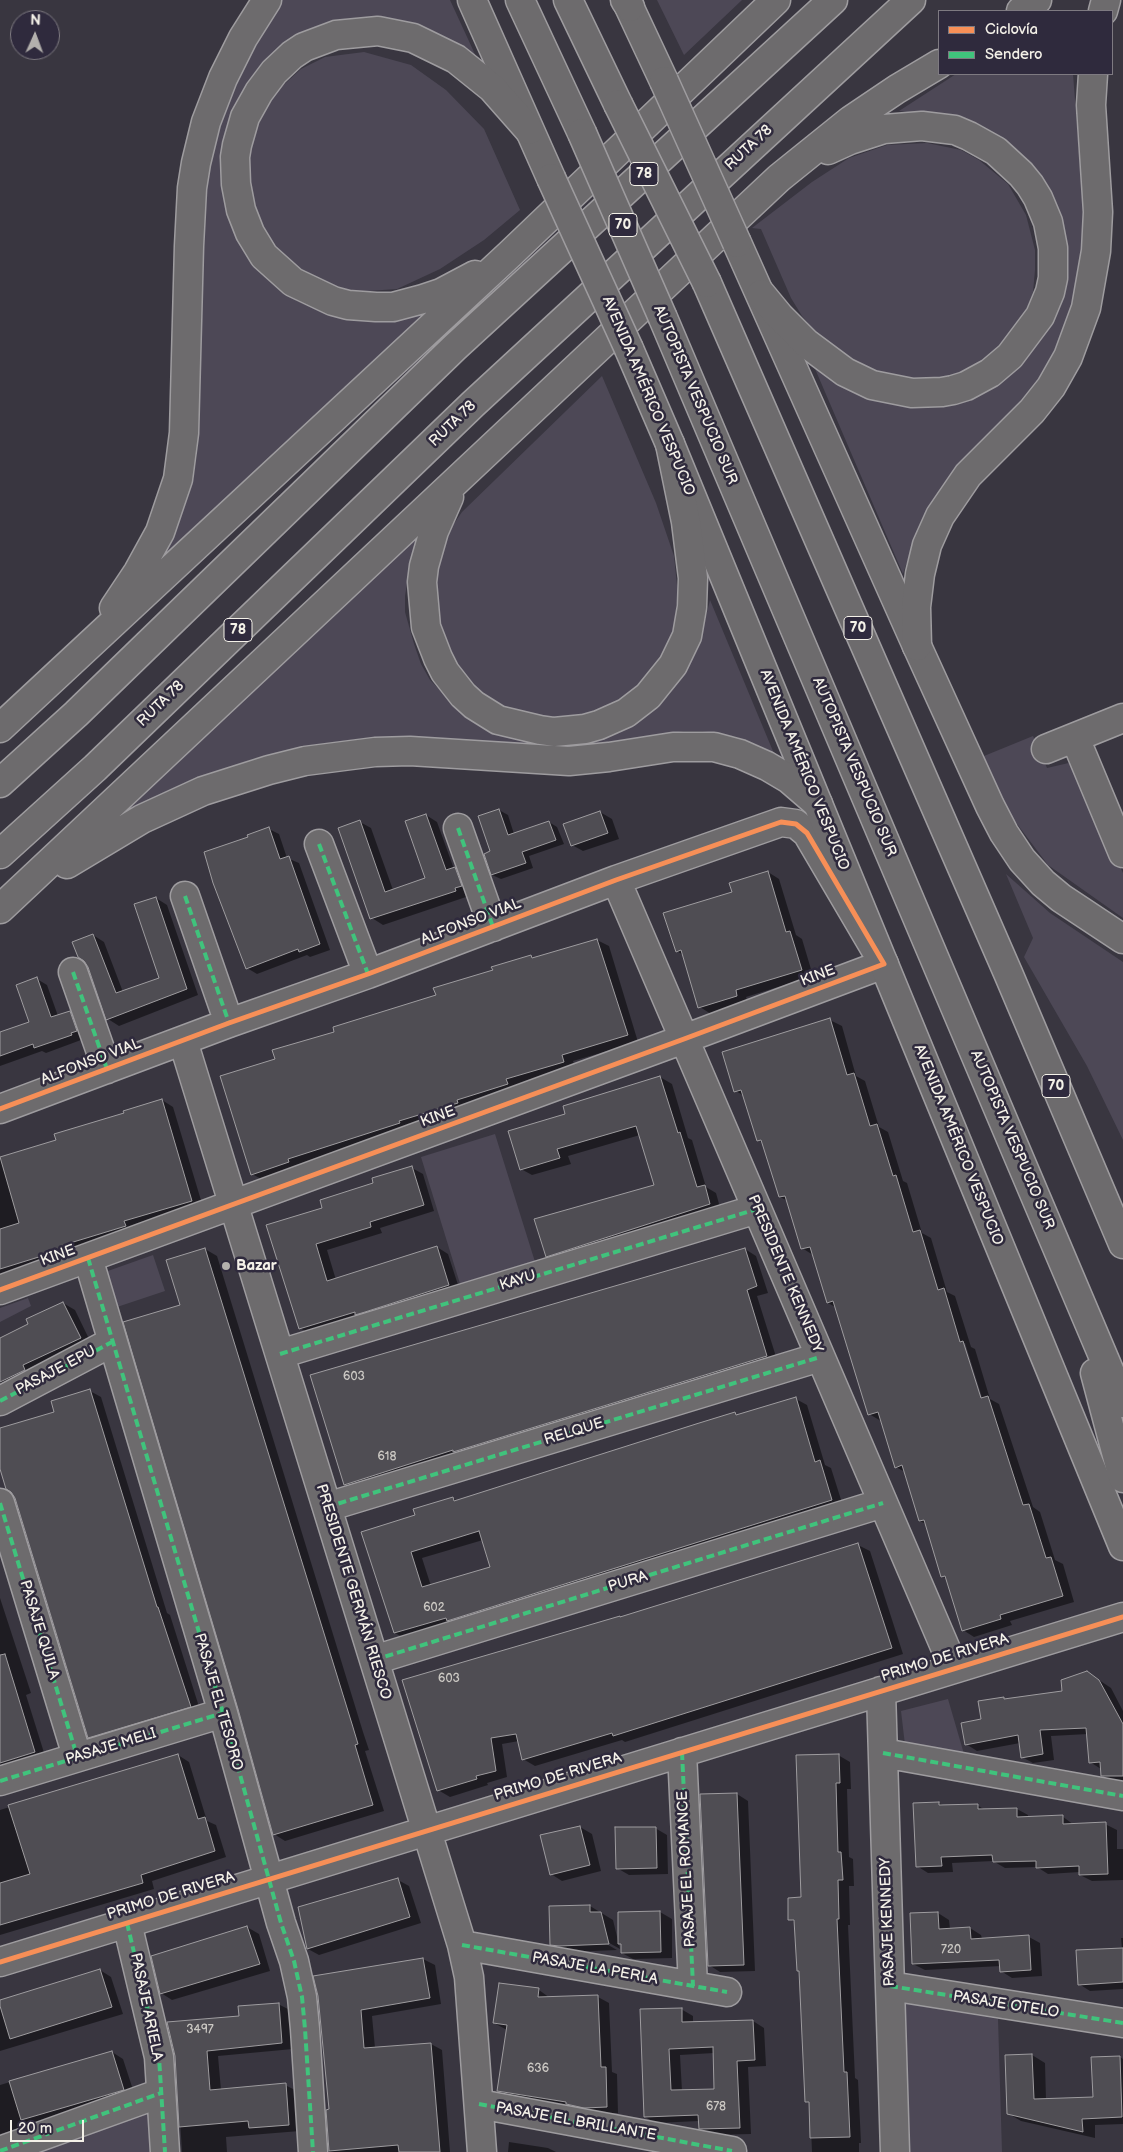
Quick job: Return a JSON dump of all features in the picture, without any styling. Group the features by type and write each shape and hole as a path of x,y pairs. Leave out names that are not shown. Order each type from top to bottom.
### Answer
{"main road":[{"path":"85,650 138,572 160,532 172,500 180,465 184,433 190,220 196,163 211,108 223,78 243,38 267,0"},
{"name":"AVENIDA AMÉRICO VESPUCIO","path":"472,0 670,444 1123,1546"},
{"name":"AUTOPISTA VESPUCIO SUR","path":"520,0 582,132 663,318 1123,1403"},
{"name":"70","path":"568,0 707,283 1004,964 1123,1244"},
{"path":"0,728 510,254 776,0"},
{"name":"78","path":"0,783 76,714 454,348 833,0"},
{"name":"RUTA 78","path":"0,854 95,768 473,404 911,0"},
{"path":"1022,10 1037,0"},
{"path":"627,2 761,294 990,806 1022,860 1043,883 1061,898 1123,939"},
{"path":"510,254 459,284 409,303 376,307 348,305 333,301 306,289 282,274 264,256 257,245 245,221 238,198 235,172 237,145 245,117 259,92 274,72 292,55 326,38 366,31 392,33 413,38 456,59 492,88 530,130"},
{"path":"0,909 779,178 851,120 938,65"},
{"path":"917,646 916,607 920,574 927,546 940,516 968,475 1032,411 1051,387 1068,357 1086,308 1095,257 1098,212 1091,105 1093,75"},
{"path":"761,294 780,318 819,355 845,372 884,389 912,393 942,392 966,386 978,380 999,367 1010,356 1040,316 1050,292 1053,278 1053,248 1048,222 1038,198 1030,185 1021,174 996,152 956,130 922,126 876,132 831,148 779,178"},
{"path":"462,477 438,518 424,566 422,582 424,615 438,658 463,696 498,720 540,730 577,730 599,725 626,713 636,706 666,676 678,656 686,636 692,607 693,578 686,522 670,444"},
{"path":"1046,749 1123,718"},
{"path":"1075,738 1123,854"},
{"path":"20,892 142,819 196,794 233,780 305,761 375,752 428,752 569,761 673,747 714,747 740,754 767,766 789,779 818,804"},
{"name":"ALFONSO VIAL","path":"0,1109 229,1023 368,974 616,880 781,822 796,824 807,833 884,964"},
{"path":"458,828 493,927"},
{"path":"319,844 368,974"},
{"name":"PRESIDENTE KENNEDY","path":"616,880 954,1668"},
{"path":"184,896 229,1023"},
{"name":"KINE","path":"0,1290 884,964"},
{"path":"73,972 107,1069"},
{"name":"PRESIDENTE GERMÁN RIESCO","path":"183,1040 462,1945 469,1977 482,2152"},
{"path":"1104,1198 1123,1228"},
{"name":"KAYU","path":"280,1354 757,1209"},
{"name":"PASAJE EL TESORO","path":"88,1258 223,1713 268,1880 294,1961 302,1997 313,2152"},
{"path":"1067,1270 1123,1478"},
{"name":"PASAJE EPU","path":"0,1401 112,1342"},
{"name":"RELQUE","path":"327,1507 820,1357"},
{"name":"PASAJE QUILA","path":"0,1503 77,1756"},
{"name":"PURA","path":"374,1660 883,1503"},
{"name":"PRIMO DE RIVERA","path":"0,1962 1123,1617"},
{"name":"PASAJE KENNEDY","path":"881,1691 895,2152"},
{"name":"PASAJE MELI","path":"0,1781 223,1713"},
{"name":"PASAJE EL ROMANCE","path":"682,1752 693,1986"},
{"path":"883,1753 1123,1796"},
{"name":"PASAJE ARIELA","path":"127,1923 156,2040 166,2152"},
{"name":"PASAJE LA PERLA","path":"462,1945 727,1992"},
{"name":"PASAJE OTELO","path":"890,1986 1123,2023"},
{"path":"0,2151 161,2092"},
{"name":"PASAJE EL BRILLANTE","path":"479,2104 732,2151"}],"shaded area":[{"path":"282,0 450,0 479,63 447,39 414,24 370,19 236,109 260,269 272,282 297,301 333,316 351,319 386,320 440,306 158,569 185,505 193,481 197,454 204,189 221,109 264,26"},
{"path":"657,0 742,0 684,55"},
{"path":"364,52 411,65 446,90 484,129 520,210 484,240 440,269 397,289 340,293 292,279 243,211 249,127 268,99 301,69 325,57"},
{"path":"954,75 1073,75 1085,230 1077,289 1071,312 1044,371 1019,406 942,487 917,532 903,574 810,357 875,397 1021,365 1033,350 1050,320 1027,161 1002,141 933,115 899,111"},
{"path":"927,143 961,150 979,160 1008,184 1026,215 1035,250 1035,270 1033,292 1025,313 1016,330 991,356 956,375 940,380 916,381 878,373 856,364 821,338 802,316 791,298 761,229 752,228 812,182 849,158 887,145"},
{"path":"602,376 656,503 674,556 678,595 673,636 667,653 633,695 599,713 562,720 518,715 482,697 452,667 434,612 436,573 441,553 451,528 462,512"},
{"path":"420,534 411,560 405,596 405,612 414,644 421,664 430,680 458,708 479,722 642,718 655,709 669,695 679,679 703,629 710,600 775,756 755,744 737,737 702,731 684,731 589,750 391,738 359,739 322,744 252,759 114,818"},
{"path":"1033,736 1047,768 1073,762 1123,873 1123,918 1048,865 1005,808 984,756"},
{"path":"1006,874 1050,913 1123,962 1123,1140 1087,1066 1024,957 1033,938"},
{"path":"495,1134 536,1265 461,1287 421,1157"},
{"path":"153,1255 165,1291 117,1307 105,1272"},
{"path":"28,1298 31,1306 0,1322 0,1308"},
{"path":"948,1699 964,1754 905,1745 901,1711"},
{"path":"904,2003 998,2019 1002,2152 910,2152"},
{"path":"151,2106 156,2152 21,2152"}],"building":[{"path":"499,809 508,835 549,821 556,840 522,852 526,863 491,875 484,854 490,851 478,816"},
{"path":"600,811 608,833 571,846 563,824"},
{"path":"426,814 446,870 455,867 462,886 455,888 456,891 370,919 338,828 360,820 385,892 425,878 405,821"},
{"path":"269,827 280,859 289,856 320,944 299,952 298,949 246,969 213,883 204,852 248,837 247,835"},
{"path":"768,871 786,932 790,931 802,970 736,990 737,996 698,1008 681,950 676,952 663,913 732,892 729,883"},
{"path":"156,897 187,989 106,1020 88,967 78,957 72,942 93,934 116,993 159,978 134,904"},
{"path":"597,939 628,1035 562,1055 564,1062 506,1079 508,1084 457,1100 458,1103 288,1159 289,1162 251,1175 220,1076 275,1059 272,1050 334,1032 333,1027 436,995 433,988 493,970 491,967 531,955 532,958"},
{"path":"37,977 51,1017 70,1011 77,1031 71,1033 72,1035 34,1048 33,1044 0,1056 0,1032 29,1022 16,985"},
{"path":"830,1018 847,1075 854,1073 870,1126 877,1124 893,1176 896,1175 913,1232 920,1230 938,1290 944,1288 960,1342 963,1341 981,1398 988,1396 1023,1505 1029,1504 1046,1558 1051,1557 1063,1596 1000,1615 1001,1619 962,1631 945,1576 941,1577 924,1520 919,1521 902,1465 895,1468 878,1412 868,1415 833,1301 827,1303 810,1247 801,1249 785,1196 779,1197 761,1140 757,1141 741,1090 734,1092 722,1052"},
{"path":"660,1076 697,1187 705,1185 710,1204 546,1257 534,1219 654,1185 636,1126 557,1149 560,1158 520,1170 508,1131 565,1114 563,1106"},
{"path":"162,1099 192,1201 124,1221 126,1226 70,1243 71,1247 0,1269 0,1229 19,1223 0,1157 56,1140 54,1134 124,1113 123,1111"},
{"path":"412,1166 424,1205 370,1222 371,1227 316,1244 327,1281 437,1246 449,1285 355,1315 355,1312 299,1329 266,1225 322,1208 320,1200 373,1183 372,1178"},
{"path":"205,1248 352,1724 358,1744 355,1745 373,1805 273,1835 238,1709 123,1322 180,1305 166,1260"},
{"path":"745,1248 757,1286 747,1290 767,1356 453,1452 453,1450 344,1485 310,1375"},
{"path":"63,1302 81,1338 23,1365 25,1370 0,1382 0,1338 28,1324 26,1319"},
{"path":"90,1389 157,1607 191,1707 88,1738 15,1498 6,1489 0,1469 0,1428 54,1412 51,1401"},
{"path":"796,1397 815,1462 820,1460 832,1500 447,1621 446,1618 394,1633 361,1532 415,1515 413,1509 453,1497 454,1501 735,1412 736,1415","holes":["479,1531 490,1567 422,1587 411,1552"]},
{"path":"858,1543 892,1648 613,1736 612,1733 522,1760 516,1734 491,1738 496,1771 476,1776 477,1779 437,1791 402,1680 620,1617"},
{"path":"5,1654 35,1752 0,1763 0,1655"},
{"path":"1087,1671 1099,1680 1123,1724 1123,1776 1101,1776 1100,1762 1089,1763 1086,1728 1040,1730 1043,1754 1021,1758 1018,1735 965,1745 961,1723 981,1719 978,1701 1062,1691 1061,1680"},
{"path":"178,1754 198,1819 205,1817 215,1851 141,1875 143,1883 0,1925 0,1883 30,1874 8,1805"},
{"path":"839,1754 840,1783 836,1783 838,1852 841,1852 843,1880 838,1880 839,1919 837,1919 844,2072 847,2072 850,2137 810,2138 809,2102 805,2102 799,1971 797,1971 794,1920 788,1920 788,1898 801,1897 796,1755"},
{"path":"737,1793 744,1965 708,1966 700,1794"},
{"path":"939,1802 939,1805 978,1804 978,1809 1017,1808 1017,1817 1063,1815 1063,1824 1106,1822 1108,1874 1079,1875 1079,1866 1036,1868 1036,1861 993,1862 992,1855 941,1857 942,1866 916,1867 913,1803"},
{"path":"580,1826 590,1865 550,1875 540,1835"},
{"path":"615,1827 656,1827 657,1868 616,1869"},
{"path":"398,1878 410,1917 307,1949 298,1907"},
{"path":"590,1905 590,1912 601,1912 609,1944 550,1945 549,1906"},
{"path":"660,1911 661,1952 621,1953 621,1944 618,1944 618,1912"},
{"path":"938,1912 939,1929 970,1927 971,1939 1029,1935 1031,1970 1000,1972 999,1960 912,1964 910,1913"},
{"path":"247,1926 260,1964 160,1994 151,1956"},
{"path":"1123,1948 1123,1982 1078,1985 1076,1950"},
{"path":"423,1958 430,1998 361,2010 364,2048 431,2043 440,2152 399,2152 398,2145 329,2151 326,2110 329,2109 318,1996 313,1976"},
{"path":"100,1969 112,2007 10,2039 0,2000"},
{"path":"499,1983 539,1988 538,1997 598,1995 601,2067 606,2067 607,2107 584,2108 566,2104 566,2102 497,2091 507,2025 493,2023"},
{"path":"279,2003 282,2043 207,2051 210,2090 286,2083 289,2125 249,2128 248,2121 179,2127 175,2056 167,2022 239,2016 238,2006"},
{"path":"682,2008 682,2022 753,2020 755,2060 737,2061 740,2128 699,2129 698,2115 644,2117 640,2009","holes":["713,2047 714,2089 671,2090 669,2049"]},
{"path":"112,2051 124,2090 21,2120 9,2081"},
{"path":"1032,2054 1034,2099 1093,2097 1091,2057 1120,2056 1122,2117 1082,2119 1083,2132 1007,2114 1005,2055"}],"marked path":[{"path":"458,828 493,927"},
{"path":"319,844 368,974"},
{"path":"185,896 229,1023"},
{"path":"73,972 107,1069"},
{"path":"280,1354 757,1209"},
{"path":"88,1258 223,1713 281,1923 294,1961 302,1997 313,2152"},
{"path":"0,1401 112,1342"},
{"path":"327,1507 820,1357"},
{"path":"0,1503 77,1756"},
{"path":"374,1660 883,1503"},
{"path":"0,1781 223,1713"},
{"path":"682,1752 693,1986"},
{"path":"883,1753 1123,1796"},
{"path":"127,1923 159,2057 165,2152"},
{"path":"462,1945 727,1992"},
{"path":"890,1986 1123,2023"},
{"path":"0,2151 161,2093"},
{"path":"479,2104 732,2151"}],"cycle path":[{"path":"0,1109 229,1023 368,974 616,880 781,822 796,824 807,833 884,964 0,1290"},
{"path":"0,1962 1123,1617"}],"place":[{"name":"Bazar","path":"226,1266"}]}
